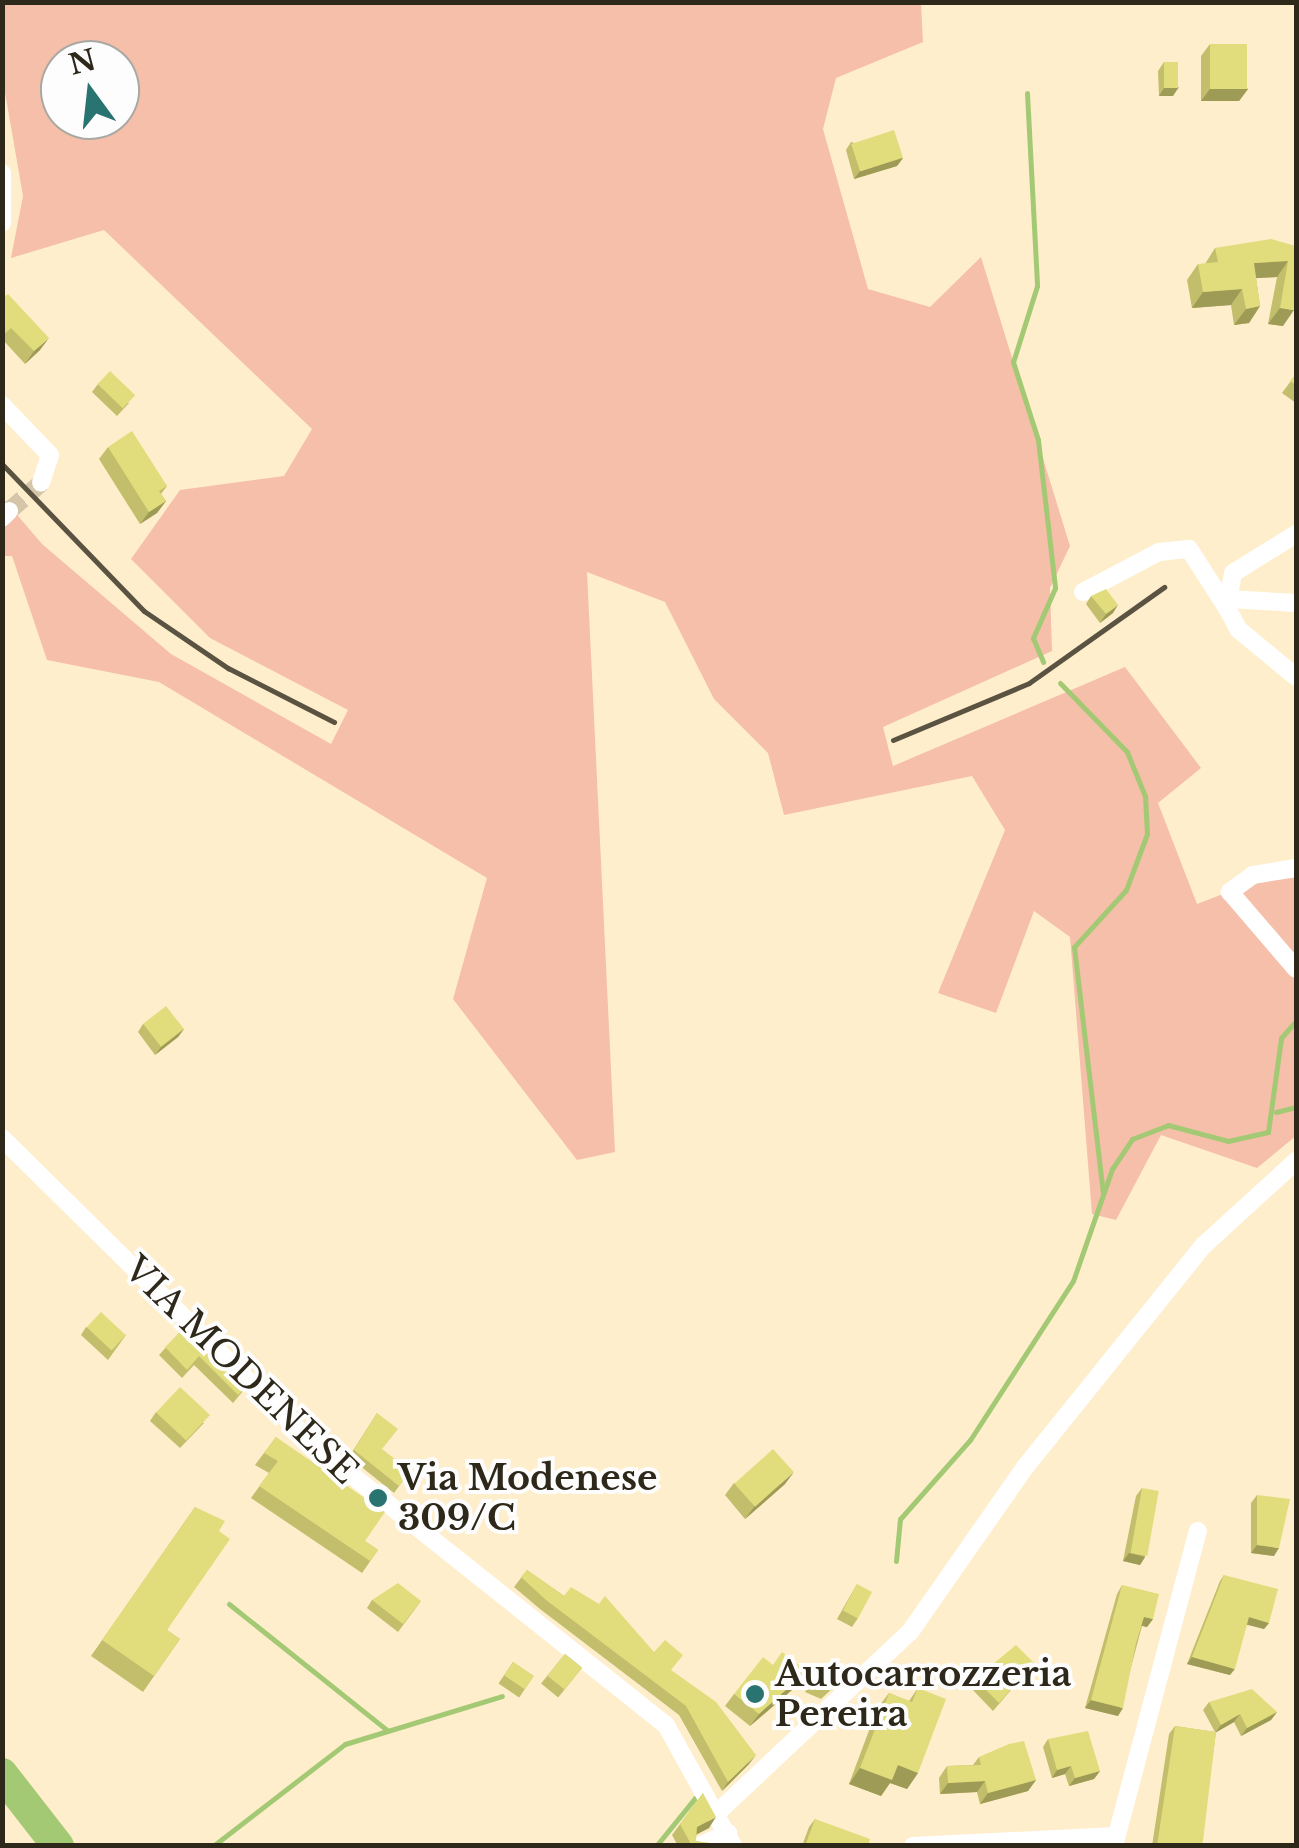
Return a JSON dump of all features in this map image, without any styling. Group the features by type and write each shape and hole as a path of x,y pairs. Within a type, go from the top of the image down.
{"street":[{"path":"2,173 2,222"},
{"path":"2,405 50,455 41,482"},
{"path":"1228,603 1233,572 1296,534"},
{"path":"1083,592 1180,548 1196,552 1228,603 1238,629 1296,677"},
{"path":"1228,603 1296,603"},
{"path":"1296,868 1253,876 1230,892 1296,969"},
{"name":"VIA MODENESE","path":"2,1138 310,1442 666,1725 730,1839"},
{"path":"718,1812 910,1632 1026,1466 1204,1245 1296,1162"},
{"path":"913,1846 1115,1841 1198,1531"},
{"path":"699,1846 730,1839"}],"shaded area":[{"path":"3,3 921,3 923,42 836,78 823,129 868,289 930,307 981,257 1070,546 1050,588 1052,651 883,727 893,766 1125,667 1201,768 1158,803 1197,904 1296,866 1296,1136 1257,1168 1161,1135 1116,1220 1092,1214 1070,937 1034,911 996,1013 938,993 1005,830 972,776 784,815 768,753 714,699 665,602 587,572 615,1152 577,1160 453,999 487,878 159,682 47,660 12,556 3,556 2,497 42,544 171,654 331,744 348,710 210,638 131,559 180,490 284,476 312,429 104,230 11,258 23,196 3,81"}],"building":[{"path":"1210,44 1247,44 1247,89 1210,89"},
{"path":"1164,62 1178,62 1178,88 1164,88"},
{"path":"894,130 903,158 860,171 851,144"},
{"path":"1271,239 1296,246 1294,310 1280,308 1288,261 1254,263 1260,306 1246,309 1242,289 1203,292 1198,264 1218,262 1215,248"},
{"path":"8,294 49,338 34,351 11,328 2,336 2,298"},
{"path":"110,371 135,395 123,408 97,384"},
{"path":"132,431 167,486 159,491 166,501 149,512 108,447"},
{"path":"1106,589 1118,605 1106,614 1091,596"},
{"path":"166,1006 184,1029 161,1047 143,1024"},
{"path":"101,1312 126,1335 112,1351 87,1327"},
{"path":"180,1332 248,1385 238,1395 199,1356 187,1370 165,1347"},
{"path":"180,1387 210,1415 186,1441 156,1413"},
{"path":"377,1413 398,1429 382,1449 410,1471 399,1486 354,1450"},
{"path":"276,1437 385,1512 365,1541 378,1550 370,1561 259,1486 278,1461 264,1453"},
{"path":"773,1449 794,1472 755,1507 734,1484"},
{"path":"1142,1488 1159,1491 1147,1556 1131,1553"},
{"path":"1257,1495 1290,1499 1279,1548 1257,1545"},
{"path":"195,1507 225,1521 219,1531 230,1539 167,1630 180,1639 154,1676 102,1640"},
{"path":"527,1570 564,1596 571,1587 599,1604 605,1596 654,1652 665,1640 683,1655 671,1670 716,1702 756,1755 728,1782 686,1706 546,1600 521,1577"},
{"path":"1224,1575 1278,1589 1269,1623 1249,1617 1235,1669 1192,1657"},
{"path":"398,1583 421,1601 403,1624 372,1600"},
{"path":"857,1584 872,1592 858,1618 843,1610"},
{"path":"1122,1585 1159,1594 1153,1619 1144,1617 1123,1708 1091,1700"},
{"path":"1016,1645 1034,1663 999,1703 975,1679"},
{"path":"782,1652 807,1671 759,1714 734,1694 763,1657 773,1665"},
{"path":"565,1654 582,1668 564,1690 547,1676"},
{"path":"513,1662 534,1676 525,1689 504,1675"},
{"path":"833,1665 842,1676 826,1690 811,1683"},
{"path":"918,1688 946,1699 918,1773 898,1765 892,1780 860,1768 889,1693 912,1702"},
{"path":"1252,1689 1277,1712 1247,1728 1240,1714 1221,1725 1209,1702"},
{"path":"1175,1726 1216,1732 1201,1846 1157,1846"},
{"path":"1088,1731 1100,1771 1075,1778 1071,1766 1057,1770 1048,1739"},
{"path":"1024,1741 1036,1780 988,1793 985,1781 948,1783 947,1766 981,1765 979,1757"},
{"path":"703,1793 716,1817 697,1827 696,1841 718,1846 692,1846 680,1824"},
{"path":"815,1819 870,1839 868,1846 805,1846"}],"waterway":[{"path":"1027,93 1037,286 1013,362 1038,440 1055,588 1033,638 1043,662"},
{"path":"1060,683 1127,752 1145,796 1147,834 1126,890 1074,947 1103,1193"},
{"path":"896,1561 900,1519 970,1440 1073,1281 1112,1169 1132,1139 1168,1125 1228,1141 1268,1132 1281,1038 1296,1021"},
{"path":"1276,1112 1296,1107"},
{"path":"229,1604 388,1731"},
{"path":"213,1846 345,1744 502,1696"},
{"path":"2,1774 58,1846"},
{"path":"656,1846 695,1798"}],"tunnel":[{"path":"9,511 41,483"}],"railway":[{"path":"2,464 144,611 228,668 334,722"},
{"path":"893,740 1029,683 1164,587"}],"place":[{"name":"Via Modenese 309/C","path":"378,1498"},
{"name":"Autocarrozzeria Pereira","path":"755,1694"}]}
